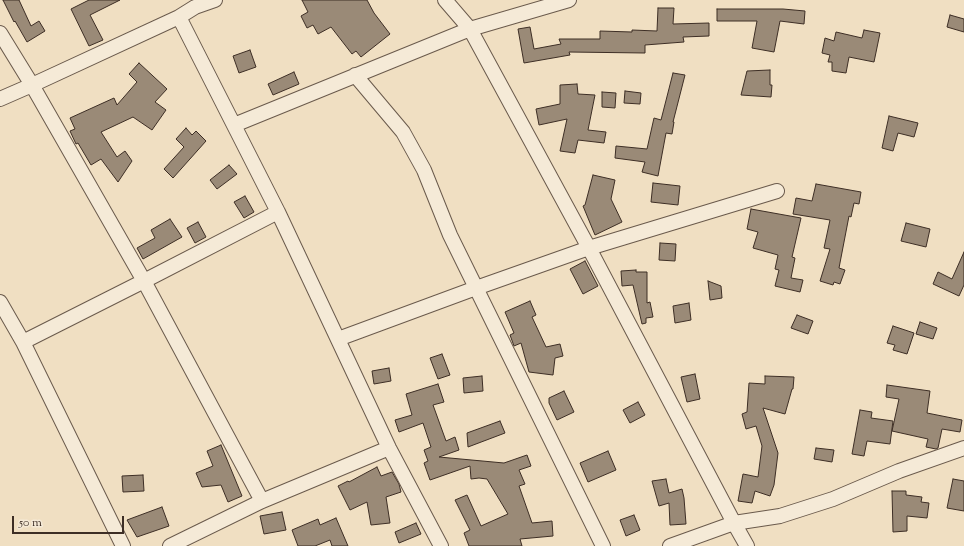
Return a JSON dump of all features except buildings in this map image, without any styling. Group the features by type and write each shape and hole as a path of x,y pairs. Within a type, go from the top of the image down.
{"street":[{"path":"0,99 215,0"},
{"path":"445,0 470,30 589,248 747,546"},
{"path":"234,125 470,30 568,0"},
{"path":"179,16 278,212 389,448 441,546"},
{"path":"0,33 32,85 144,281 262,501"},
{"path":"355,75 403,132 424,170 450,235 603,546"},
{"path":"338,339 589,248 777,191"},
{"path":"23,342 278,212"},
{"path":"0,302 23,342 124,546"},
{"path":"170,546 262,501 389,448"},
{"path":"670,546 734,523 780,516 833,499 899,471 964,448"}]}
